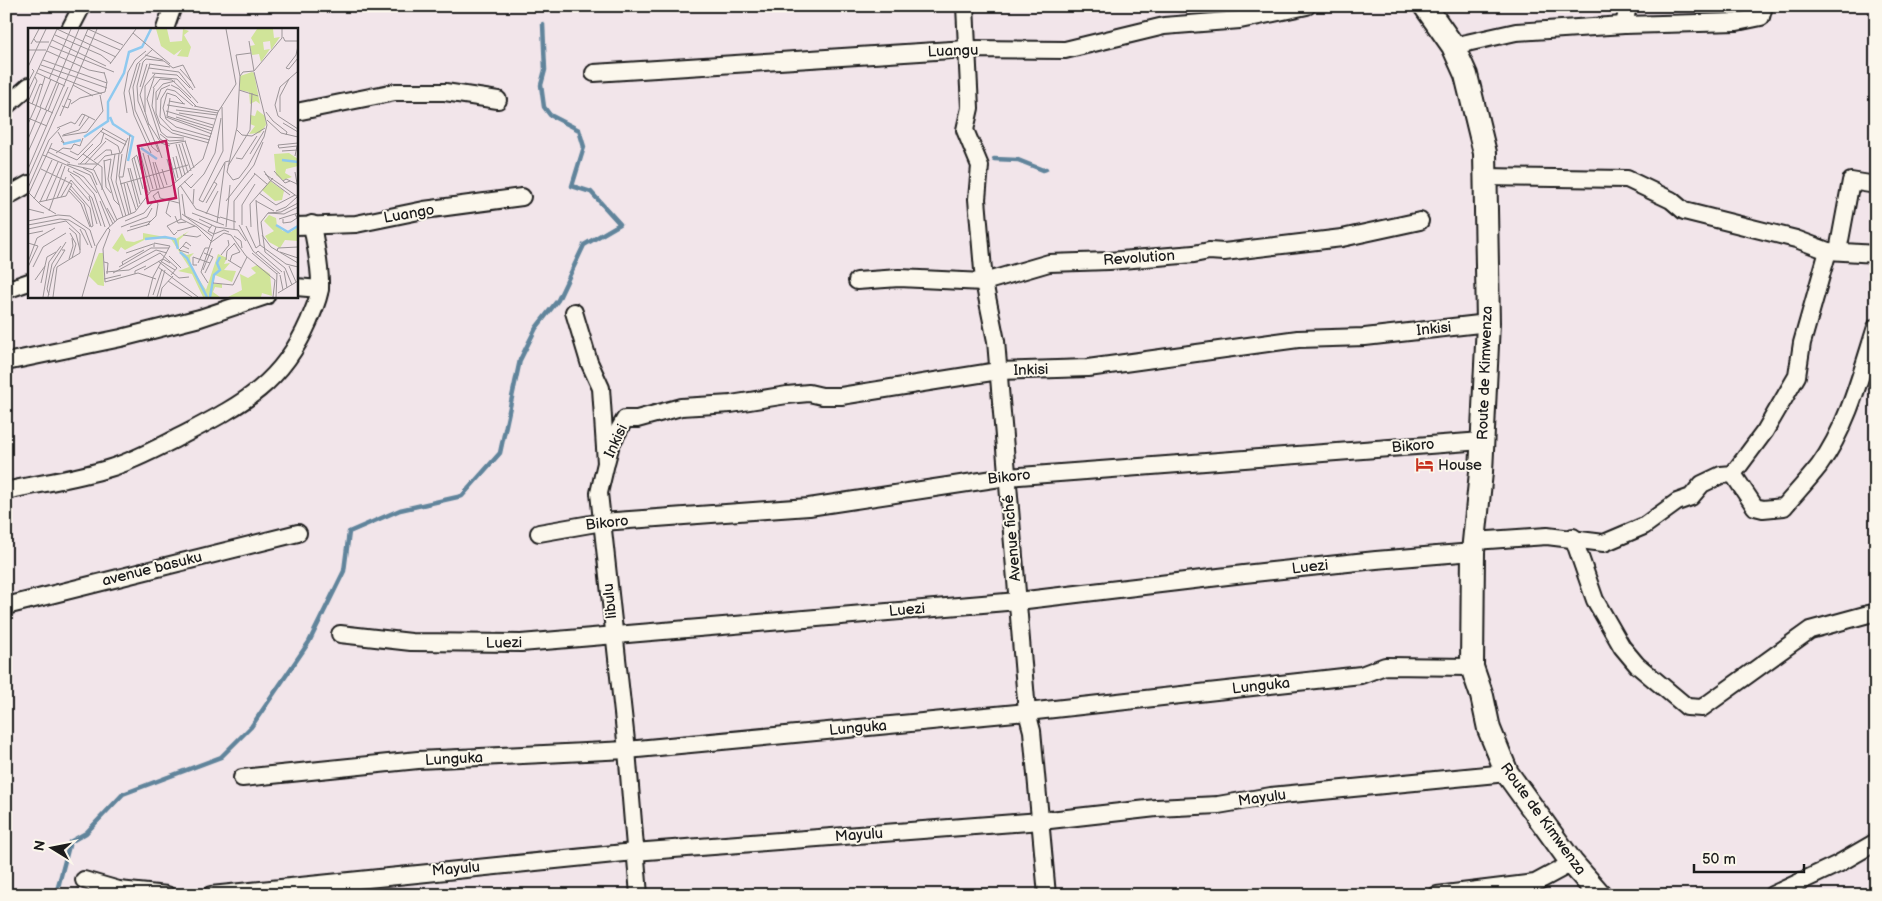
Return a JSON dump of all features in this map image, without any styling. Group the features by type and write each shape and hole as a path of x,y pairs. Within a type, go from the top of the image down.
{"street":[{"path":"71,28 82,6"},
{"path":"165,28 174,6"},
{"name":"Avenue fiché","path":"965,6 970,108 965,130 980,166 977,199 984,282 996,341 1027,712 1032,731 1047,895"},
{"name":"Luangu","path":"594,73 967,49 1065,50 1164,26 1240,20 1307,6"},
{"name":"Route de Kimwenza","path":"1425,6 1453,46 1466,75 1484,153 1486,177 1488,323 1480,490 1473,547 1472,667 1482,696 1489,730 1507,773 1572,864 1600,895"},
{"path":"1624,25 1628,6"},
{"path":"1453,46 1516,32 1624,25 1737,22 1761,17 1764,6"},
{"path":"6,106 28,87"},
{"path":"298,112 395,92 445,92 498,100"},
{"path":"1486,177 1627,179 1671,200 1684,211 1796,239 1833,251 1876,254"},
{"path":"1876,185 1851,181 1833,251 1802,343 1797,376 1765,431 1733,474 1755,507 1763,509 1784,507 1819,465 1838,431 1856,390 1876,327"},
{"path":"6,197 28,185"},
{"name":"Luango","path":"304,225 356,224 424,210 522,198"},
{"name":"Revolution","path":"857,281 899,278 984,282 1049,263 1109,261 1209,251 1233,251 1342,238 1420,220"},
{"path":"6,491 62,481 110,468 136,458 236,407 258,392 286,362 307,326 320,289 304,225"},
{"path":"6,290 28,282"},
{"path":"298,287 320,289"},
{"path":"6,362 121,338 200,318 260,298"},
{"name":"libulu","path":"574,312 589,362 601,388 606,463 599,486 639,895"},
{"name":"Inkisi","path":"606,463 611,444 625,419 637,419 681,407 732,404 808,393 822,396 841,396 998,371 1088,368 1298,339 1365,337 1488,323"},
{"name":"Bikoro","path":"538,533 602,522 809,507 1007,477 1482,441"},
{"name":"Luezi","path":"340,634 411,642 512,643 1018,601 1473,547 1547,536 1573,537 1604,543 1644,526 1677,502 1691,497 1702,484 1721,475 1733,474"},
{"name":"avenue basuku","path":"6,606 298,533"},
{"path":"1573,537 1595,600 1622,647 1637,665 1687,707 1702,708 1817,627 1876,612"},
{"name":"Lunguka","path":"242,778 418,760 626,750 1027,712 1361,675 1385,666 1472,667"},
{"name":"Mayulu","path":"211,895 634,852 1040,822 1156,808 1218,805 1271,796 1507,773"},
{"path":"1772,895 1838,864 1876,842"},
{"path":"1437,895 1535,883 1572,864"},
{"path":"84,880 119,890 167,895"}],"waterway":[{"path":"54,895 58,887 70,842 86,833 123,794 221,757 251,727 309,642 344,571 349,532 400,510 462,496 500,453 520,360 536,328 558,300 584,245 620,224 591,192 572,186 584,147 579,130 550,115 544,107 541,85 545,70 543,24"},
{"path":"994,159 1018,160 1043,170 1046,169"}],"place":[{"name":"House","path":"1424,465"}]}
